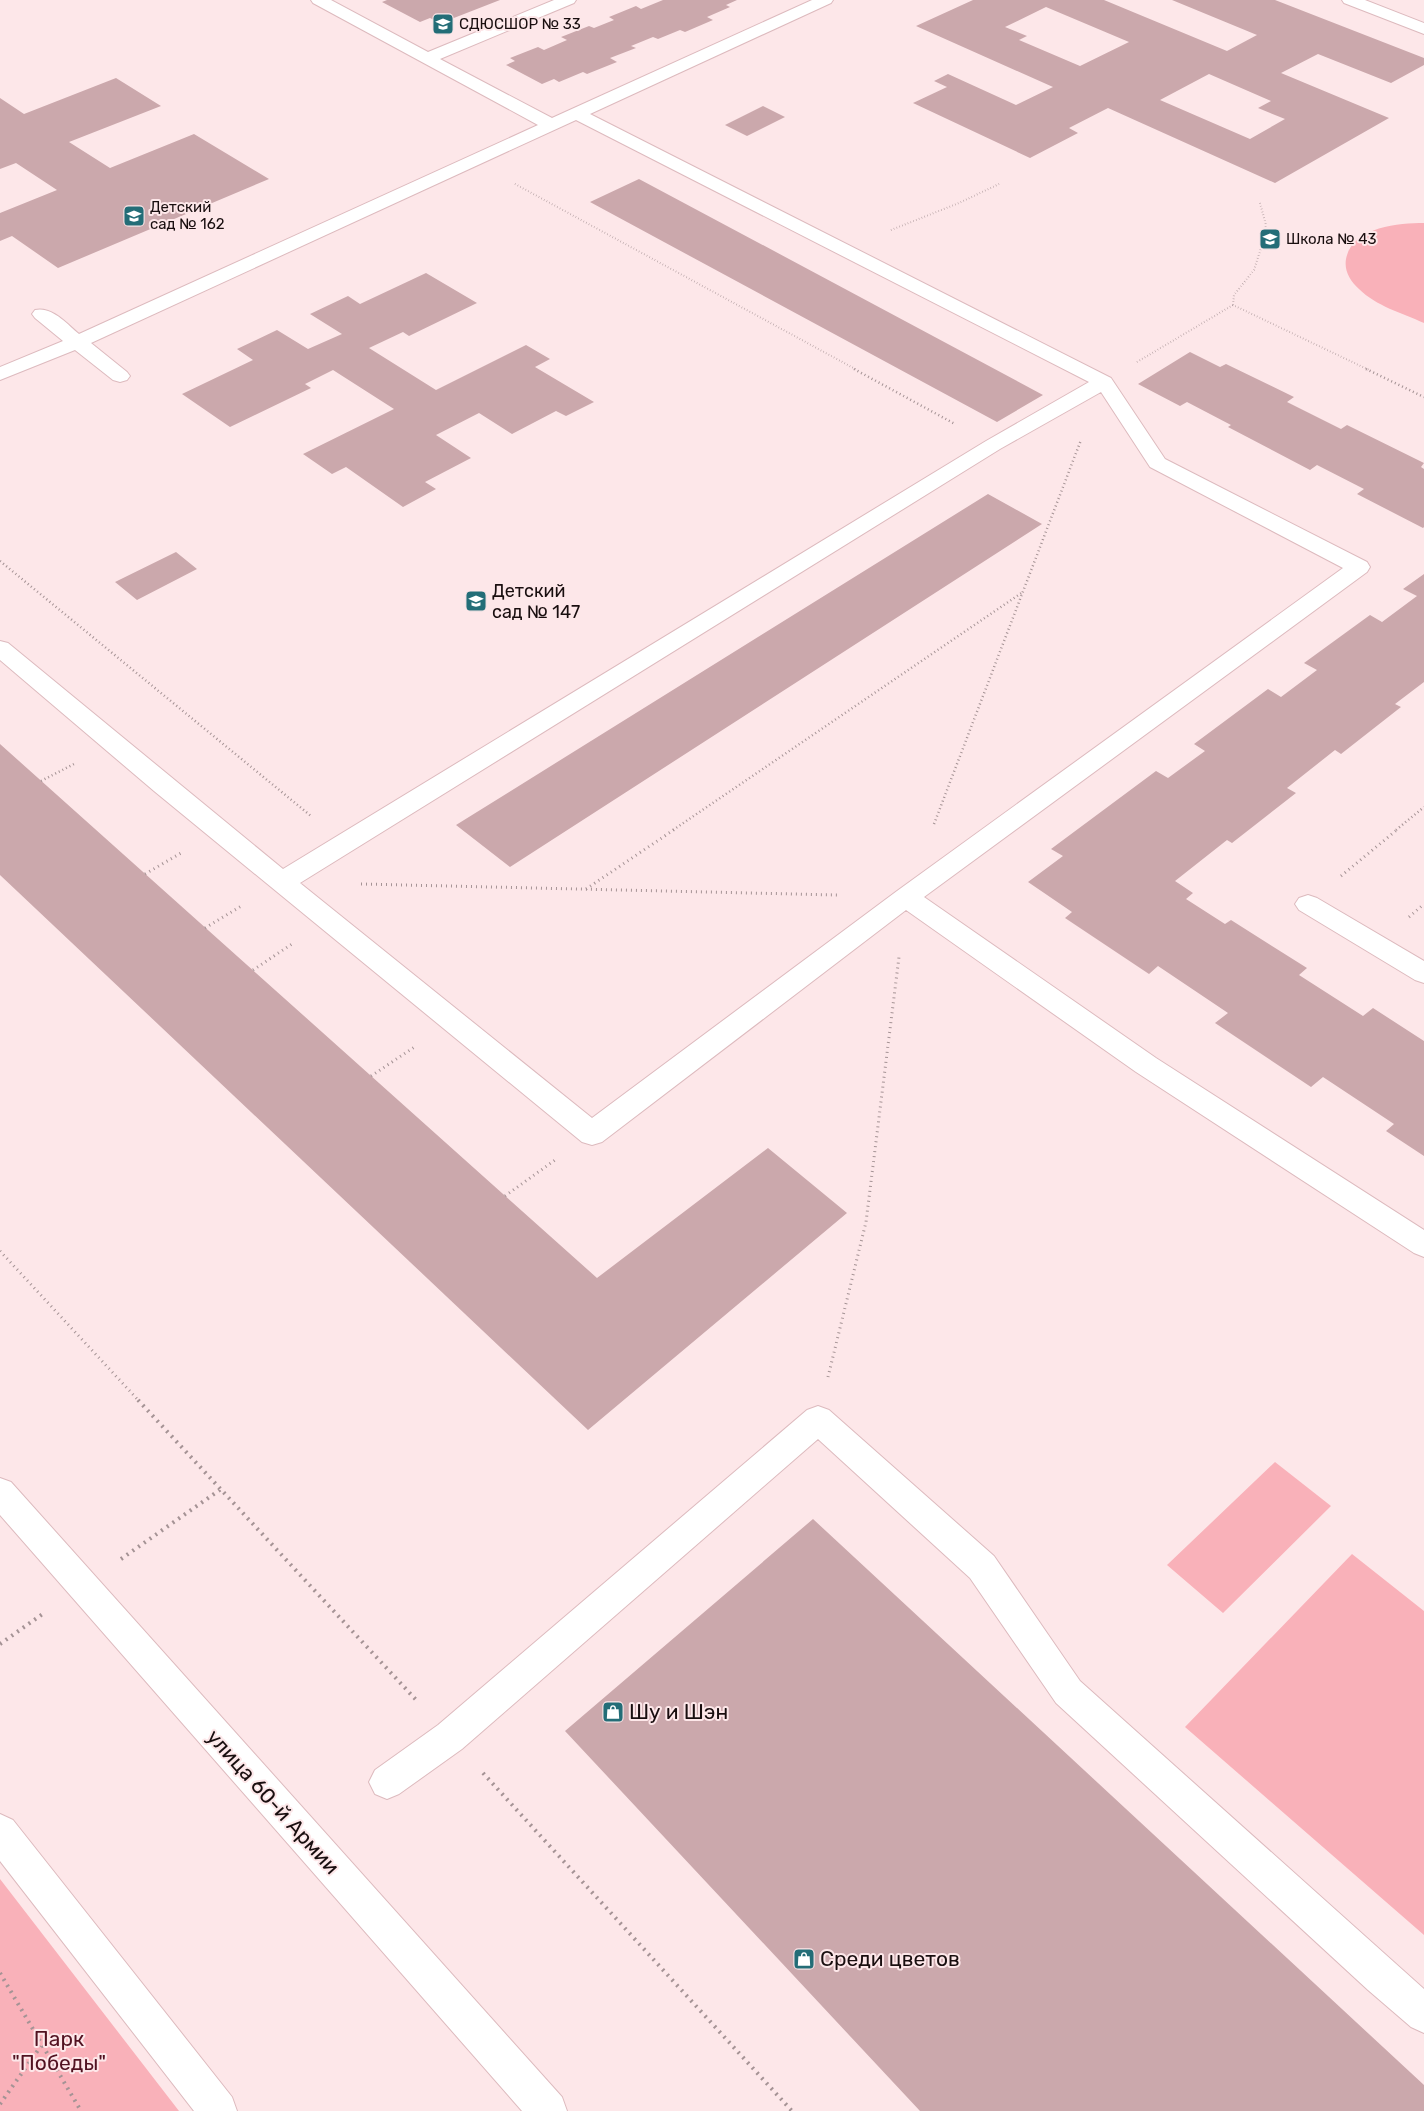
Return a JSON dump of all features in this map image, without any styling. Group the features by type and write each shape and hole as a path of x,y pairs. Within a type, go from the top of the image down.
{"main road":[{"path":"319,0 551,125"},
{"path":"427,58 568,0"},
{"path":"0,374 77,342 825,0"},
{"path":"1350,0 1422,26"},
{"path":"0,648 163,785 592,1134 906,897 1359,567 1157,463 1104,382 576,114"},
{"path":"42,314 120,376"},
{"path":"282,882 993,444 1104,382"},
{"path":"906,897 1146,1065 1424,1244"},
{"path":"1308,904 1424,974"},
{"path":"387,1782 450,1737 818,1420 982,1567 1068,1692 1374,1971 1424,2014"},
{"name":"улица 60-й Армии","path":"0,1492 548,2111"},
{"path":"0,1832 218,2111"}],"path":[{"path":"472,161 993,444"},
{"path":"842,249 959,203 999,184"},
{"path":"1233,304 1234,295 1254,270 1261,248 1266,225 1260,203"},
{"path":"818,1420 866,1222 906,897 1104,382 1233,304"},
{"path":"1233,304 1424,397"},
{"path":"0,562 345,844"},
{"path":"586,890 1023,592"},
{"path":"1308,904 1424,807"},
{"path":"360,884 906,897"},
{"path":"371,1076 453,1021"},
{"path":"505,1196 592,1134"},
{"path":"0,1251 450,1737 792,2111"},
{"path":"0,1973 81,2111"},
{"path":"0,2104 42,2045"}],"green space":[{"path":"1424,223 1424,323 1381,305 1366,295 1350,279 1347,272 1346,259 1350,248 1366,234 1389,226"},
{"path":"1275,1462 1331,1506 1223,1613 1167,1565"},
{"path":"1352,1554 1424,1611 1424,1935 1185,1727"},
{"name":"Парк \"Победы\"","path":"0,1879 179,2111 0,2111"}],"building":[{"path":"387,0 500,0 441,23 430,18 420,22 382,2"},
{"path":"663,0 737,0 726,5 730,7 707,17 713,20 685,32 680,30 658,39 653,37 631,46 636,48 610,58 617,62 587,74 583,72 559,82 554,79 542,84 506,65 515,61 510,58 538,47 544,50 567,40 561,37 589,26 594,28 614,20 609,17 636,6 641,9"},
{"path":"973,0 1104,0 1227,51 1257,35 1172,0 1275,0 1424,58 1424,65 1391,83 1318,54 1281,73 1389,118 1275,183 1108,108 1069,128 1078,133 1030,158 913,103 947,87 934,81 948,74 1016,105 1053,87 916,26","holes":["1046,7 1129,42 1080,66 1019,40 1027,36 1005,27","1209,74 1271,101 1258,108 1285,119 1250,139 1160,100"]},
{"path":"116,78 161,106 69,142 110,168 194,134 269,179 58,268 12,236 0,241 0,213 57,190 16,163 0,169 0,98 24,114"},
{"path":"763,106 785,117 747,136 725,125"},
{"path":"639,179 1043,395 997,422 590,202"},
{"path":"426,273 477,303 409,336 403,332 369,348 436,390 526,345 550,359 535,367 594,402 566,416 556,411 512,434 479,413 436,435 471,458 425,482 436,489 403,507 346,467 332,474 303,454 394,409 333,370 305,384 311,388 230,427 182,394 253,360 237,349 277,330 308,349 342,334 310,314 348,296 360,304"},
{"path":"1190,352 1220,367 1226,364 1294,397 1287,402 1341,429 1347,425 1424,463 1421,467 1424,469 1424,527 1357,494 1364,489 1317,465 1310,470 1228,427 1231,425 1187,402 1180,406 1138,384"},
{"path":"988,494 1042,524 510,867 456,825"},
{"path":"176,552 197,569 137,600 115,582"},
{"path":"1424,574 1424,682 1395,704 1401,707 1341,754 1335,750 1287,788 1296,793 1232,843 1227,840 1175,881 1193,893 1186,899 1225,924 1231,920 1307,968 1299,975 1363,1016 1373,1008 1424,1041 1424,1156 1386,1131 1394,1124 1323,1077 1311,1087 1215,1023 1228,1013 1158,966 1149,974 1065,918 1072,912 1028,882 1063,856 1051,849 1156,771 1168,778 1205,751 1194,744 1268,689 1281,697 1317,670 1304,663 1370,615 1382,622 1417,596 1403,589"},
{"path":"0,744 597,1278 768,1148 847,1213 588,1430 0,875"},
{"path":"813,1519 1424,2085 1424,2111 920,2111 565,1731"}],"place":[{"name":"СДЮСШОР № 33","path":"443,24"},
{"name":"Детский сад № 162","path":"134,216"},
{"name":"Школа № 43","path":"1270,239"},
{"name":"Детский сад № 147","path":"476,601"},
{"name":"Шу и Шэн","path":"613,1712"},
{"name":"Среди цветов","path":"804,1959"}]}
